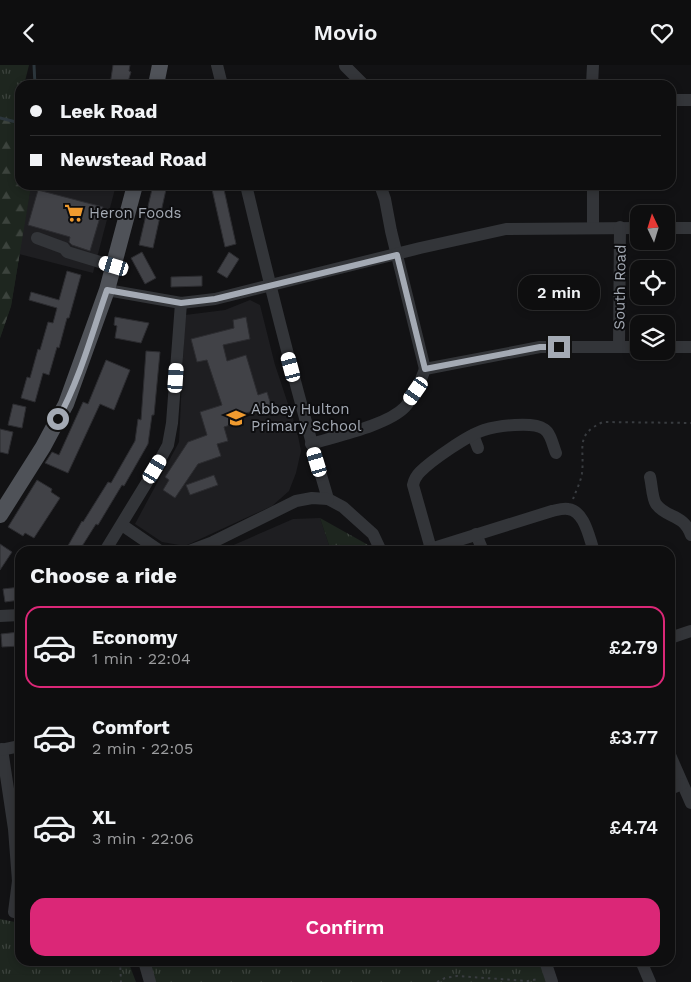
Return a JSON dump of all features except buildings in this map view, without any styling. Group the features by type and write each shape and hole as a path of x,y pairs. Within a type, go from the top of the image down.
{"main road":[{"path":"157,80 160,65"},
{"path":"0,515 38,455 66,404 107,290 134,190"}],"street":[{"path":"218,65 221,80"},
{"path":"592,80 593,65"},
{"path":"345,66 359,80"},
{"path":"676,100 691,101"},
{"path":"247,190 270,285 328,499"},
{"path":"312,444 389,419 405,407 416,391 425,369 382,190"},
{"path":"593,190 593,227"},
{"name":"South Road","path":"619,347 620,227"},
{"path":"107,290 181,303 215,299 420,248 506,229 630,228"},
{"path":"675,228 691,228"},
{"path":"37,238 67,252 114,266"},
{"path":"108,546 164,455 168,445 172,423 181,303"},
{"path":"425,369 540,347 630,347"},
{"path":"675,347 691,347"},
{"path":"427,546 414,491 414,480 421,471 473,435 482,430 499,426 538,426 548,433 556,453"},
{"path":"473,435 478,448"},
{"path":"650,477 655,503 684,522 688,526 690,533"},
{"path":"202,546 296,501 312,498 328,499 343,507 373,534 379,546"},
{"path":"440,546 552,511 570,509 577,513 583,521 592,546"},
{"path":"122,525 153,546"},
{"path":"476,534 481,546"},
{"path":"0,616 15,615"},
{"path":"675,636 691,631"},
{"path":"15,747 1,750 15,837"},
{"path":"676,787 691,803"},
{"path":"145,966 150,982"},
{"path":"547,966 551,979"},
{"path":"643,966 650,982"}],"path":[{"path":"570,509 582,473 584,435 593,427 603,423 691,423"},
{"path":"120,966 121,982"},
{"path":"437,982 456,976 528,981 551,979"}],"shaded area":[{"path":"30,190 115,190 93,273 19,254"},
{"name":"Abbey Hulton Primary School","path":"250,300 260,305 275,365 297,431 301,451 296,473 289,491 272,506 185,546 162,542 135,524 179,442 185,315 225,310"},
{"path":"320,518 329,546 231,546 293,519"}],"green space":[{"path":"0,65 29,65 25,80 15,80 15,190 30,190 11,306 0,338"},
{"path":"15,107 15,190 30,190 11,306 0,338 0,108"},
{"path":"320,518 370,546 329,546"},
{"path":"0,919 15,922 15,966 130,966 136,982 0,982"},
{"path":"151,966 543,966 549,982 154,982"},
{"path":"109,974 109,982 0,982 0,975"}],"waterway":[{"path":"34,65 35,80"},
{"path":"0,118 15,122"}],"place":[{"name":"Heron Foods","path":"74,213"},
{"name":"Abbey Hulton Primary School","path":"236,418"}],"route":[{"path":"58,419 84,358 107,290 181,303 215,299 397,255 425,369 540,347 559,347"}]}
